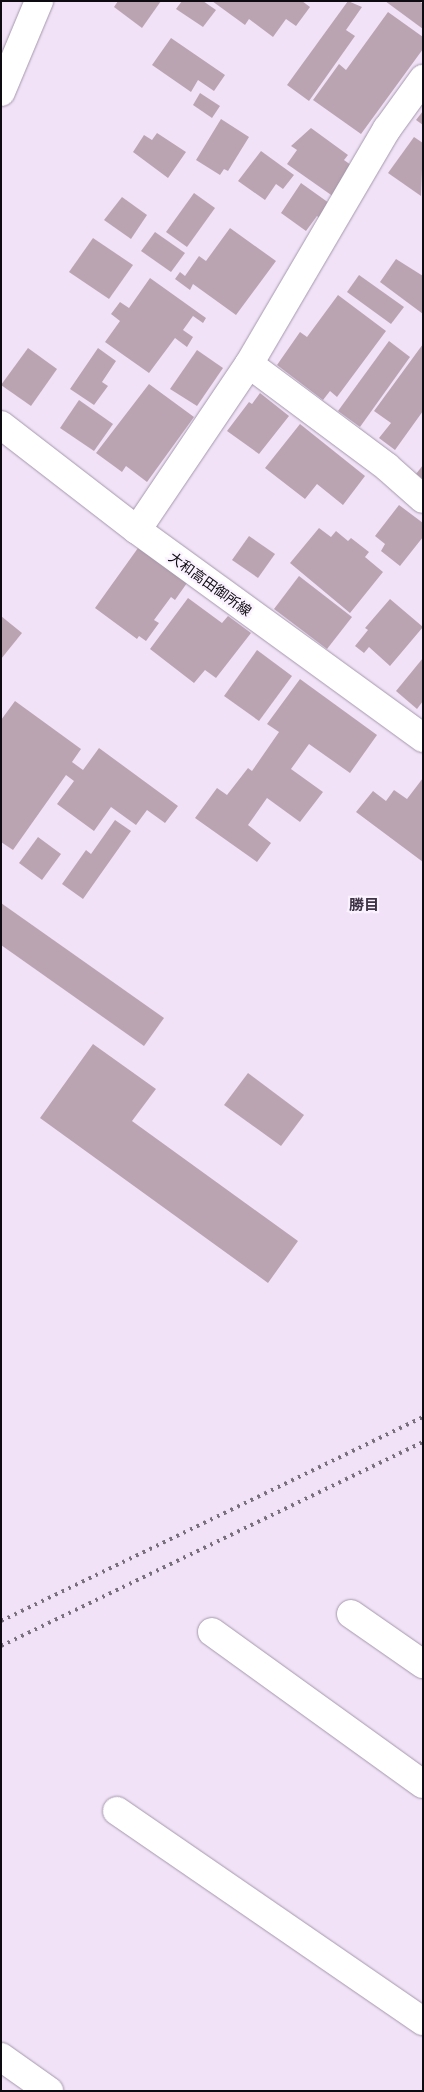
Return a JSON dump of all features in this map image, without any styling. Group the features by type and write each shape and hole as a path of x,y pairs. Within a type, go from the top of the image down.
{"street":[{"path":"1,92 39,1"},
{"path":"136,530 250,364 387,129 423,79"},
{"path":"250,364 387,466 423,499"},
{"name":"大和高田御所線","path":"1,425 136,530 423,738"},
{"path":"351,1614 423,1664"},
{"path":"212,1632 423,1784"},
{"path":"116,1812 423,2020"},
{"path":"1,2057 50,2091"}],"building":[{"path":"118,1 161,1 142,28 114,7"},
{"path":"182,1 203,1 216,10 203,27 176,9"},
{"path":"212,1 302,1 310,7 296,26 286,19 273,37 249,19 245,25"},
{"path":"348,1 362,7 346,30 355,36 309,101 287,85"},
{"path":"385,1 419,1 423,4 423,29"},
{"path":"388,12 423,37 423,49 361,134 313,100 339,64 346,70"},
{"path":"171,38 225,75 214,91 198,80 191,92 152,65"},
{"path":"200,93 220,106 212,118 193,105"},
{"path":"423,111 423,125 416,120"},
{"path":"221,119 249,137 228,171 224,169 220,175 196,160"},
{"path":"311,128 348,155 344,160 355,168 334,197 287,164 297,150 291,146"},
{"path":"157,133 186,152 168,178 133,152 144,135 152,140"},
{"path":"414,137 423,143 421,196 388,173"},
{"path":"261,151 294,175 283,189 276,184 265,200 238,181"},
{"path":"301,183 336,208 326,223 317,216 306,231 281,213"},
{"path":"194,193 215,208 187,247 166,232"},
{"path":"122,197 147,215 131,239 104,220"},
{"path":"230,228 276,261 236,315 193,284 190,290 175,279 180,272 185,276 199,256 206,261"},
{"path":"155,232 185,253 171,272 141,251"},
{"path":"93,238 133,265 109,299 69,272"},
{"path":"396,259 423,276 423,314 380,282"},
{"path":"359,275 404,307 391,324 347,292"},
{"path":"150,278 206,318 203,323 193,316 183,330 193,337 187,347 175,338 149,373 105,342 120,321 111,314 120,302 129,308"},
{"path":"338,295 386,331 337,397 330,391 323,400 277,365 300,332 307,337"},
{"path":"389,341 410,357 360,427 338,411"},
{"path":"423,344 423,411 395,450 379,438 391,423 374,411"},
{"path":"28,348 57,369 31,406 1,385"},
{"path":"98,348 116,361 102,382 108,386 94,405 70,389"},
{"path":"197,350 223,368 197,406 170,389"},
{"path":"149,384 194,417 147,482 126,466 122,472 96,453"},
{"path":"260,393 289,416 259,454 227,431 249,402 252,404"},
{"path":"79,400 113,424 94,451 60,428"},
{"path":"300,424 365,476 343,505 317,484 305,499 265,468"},
{"path":"423,465 423,479 416,474"},
{"path":"399,505 423,523 423,537 400,566 381,551 385,544 375,536"},
{"path":"319,528 331,537 336,531 348,541 351,538 369,552 365,557 383,572 350,613 290,563"},
{"path":"249,536 275,554 258,578 232,560"},
{"path":"138,548 187,583 175,600 171,597 154,620 159,623 146,641 139,636 137,639 95,608"},
{"path":"299,576 352,617 327,649 274,609"},
{"path":"188,598 222,623 228,616 251,633 216,678 205,670 194,683 150,649"},
{"path":"390,599 423,627 390,666 369,647 364,653 355,646 368,630 365,628"},
{"path":"1,616 22,633 1,659"},
{"path":"257,650 292,676 259,721 224,696"},
{"path":"423,658 423,701 417,709 396,691"},
{"path":"300,679 377,735 350,773 309,744 291,769 323,792 300,822 267,798 248,825 271,843 257,862 195,818 217,788 227,795 248,768 252,771 279,732 267,724"},
{"path":"15,701 81,749 72,762 83,770 99,748 178,806 165,823 147,810 136,825 111,807 94,831 57,804 74,781 66,775 13,850 1,842 1,720"},
{"path":"423,778 423,862 356,812 373,791 386,801 394,790 407,799"},
{"path":"115,820 131,831 83,899 62,884 86,850 91,854"},
{"path":"38,837 61,854 42,880 19,863"},
{"path":"1,903 164,1018 144,1046 1,945"},
{"path":"93,1044 156,1089 132,1121 298,1241 268,1283 40,1118"},
{"path":"248,1073 304,1115 281,1146 224,1105"}],"railway":[{"path":"1,1621 423,1417"},
{"path":"1,1646 423,1442"}],"district":[{"name":"勝目","path":"364,906"}]}
